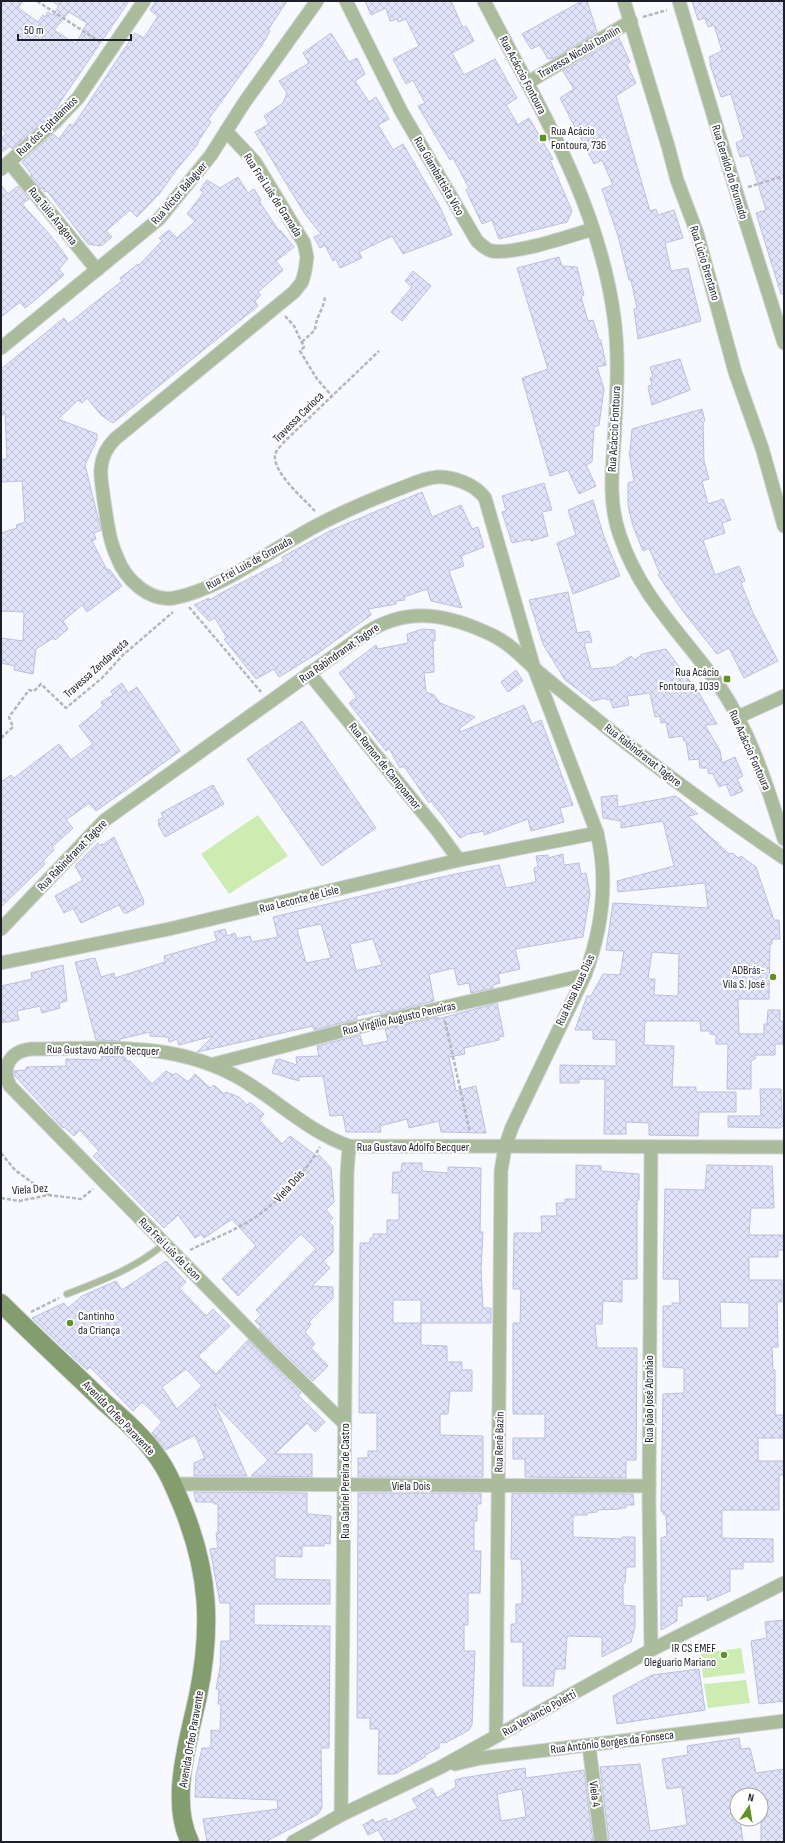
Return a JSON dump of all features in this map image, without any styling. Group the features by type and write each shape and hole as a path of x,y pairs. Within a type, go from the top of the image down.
{"main road":[{"name":"Avenida Orfeo Paravente","path":"1,1303 16,1319 131,1427 156,1455 173,1484 195,1538 205,1585 208,1628 204,1665 181,1783 182,1815 190,1842"}],"street":[{"name":"Rua dos Epitalamios","path":"5,165 74,103 112,50 144,1"},
{"name":"Rua Victor Balaguer","path":"1,348 159,219 202,168 244,103 317,1"},
{"name":"Rua Giambattista Vico","path":"346,1 401,111 477,241 484,248 492,251 508,251 554,241 593,229"},
{"name":"Rua Acáccio Fontoura","path":"484,1 566,158 593,229 605,269 614,317 617,367 611,479 615,520 634,568 650,596 666,620 715,681 738,717 758,763 784,839"},
{"name":"Rua Lúcio Brentano","path":"624,1 677,180 697,233 735,372 762,448 784,526"},
{"name":"Rua Geraldo do Brumado","path":"680,4 736,191 784,343"},
{"name":"Travessa Nicolai Danilin","path":"527,83 631,21"},
{"name":"Rua Frei Luis de Granada","path":"226,131 255,162 299,234 306,250 305,271 302,282 294,292 115,439 105,452 100,468 102,489 110,535 121,567 142,590 160,598 176,598 223,579 324,521 378,497 426,479 438,477 451,478 478,490 485,498 534,668"},
{"name":"Rua Túlia Aragona","path":"5,165 97,270"},
{"name":"Rua Rabindranat Tagore","path":"1,929 105,820 269,701 379,624 399,617 426,615 452,620 494,636 505,642 592,716 684,786 784,858"},
{"name":"Rua Rosa Ruas Dias","path":"505,1147 528,1091 584,975 596,940 604,877 602,854 597,833 534,668"},
{"name":"Rua Ramon de Campoamor","path":"310,673 437,830 459,860"},
{"path":"738,717 784,696"},
{"name":"Rua Leconte de Lisle","path":"3,961 169,930 459,860 597,833"},
{"name":"Rua Virgílio Augusto Peneiras","path":"214,1064 350,1029 584,975"},
{"name":"Rua Gustavo Adolfo Becquer","path":"6,1068 8,1062 17,1053 31,1048 133,1048 164,1051 214,1064 258,1090 326,1138 349,1146 784,1147"},
{"name":"Rua Frei Luis de Leon","path":"6,1068 4,1074 10,1086 270,1351 346,1424"},
{"name":"Rua Gabriel Pereira de Castro","path":"341,1815 346,1424 347,1174 349,1146"},
{"name":"Rua Renê Bazin","path":"496,1736 500,1202 501,1171 505,1147"},
{"name":"Rua João José Abrahão","path":"651,1147 649,1486 651,1650"},
{"name":"Viela Dois","path":"173,1484 649,1486"},
{"name":"Rua Venâncio Poletti","path":"293,1842 341,1815 441,1766 651,1650 784,1583"},
{"name":"Rua Antônio Borges da Fonseca","path":"441,1766 481,1758 784,1721"},
{"name":"Viela 4","path":"589,1746 602,1842"}],"lane":[{"path":"67,1294 107,1279 142,1260 164,1244"}],"path":[{"path":"37,1 112,50"},
{"path":"631,21 680,4"},
{"path":"736,191 784,176"},
{"path":"302,343 315,330 315,325 320,316 325,296"},
{"path":"276,306 294,326 304,347 300,352 317,379 332,396"},
{"name":"Travessa Carioca","path":"324,521 282,475 276,464 276,453 284,442 379,351"},
{"path":"176,598 186,604 269,701"},
{"name":"Travessa Zendavesta","path":"1,738 13,727 9,717 29,690 34,691 41,684 66,708 102,678 123,655 171,614 177,606 176,598"},
{"path":"442,1008 473,1147"},
{"name":"Viela Dois","path":"177,1257 249,1221 269,1207 315,1156 326,1138"},
{"path":"1,1152 15,1170 49,1196"},
{"name":"Viela Dez","path":"1,1198 18,1200 49,1196 80,1199 103,1181"},
{"path":"16,1319 67,1294"}],"green space":[{"path":"258,815 288,856 229,894 201,854"},
{"path":"741,1648 745,1673 703,1678 701,1653"},
{"path":"746,1680 750,1703 708,1708 704,1684"}],"building":[{"path":"1,1 23,1 18,8 38,22 43,15 45,17 48,12 53,15 59,6 52,1 129,1 52,114 12,149 10,146 1,153 1,138 6,134 1,127","holes":["69,12 87,23 76,44 54,30"]},
{"path":"156,1 287,1 268,30 270,31 262,45 208,120 211,122 197,143 198,144 176,170 160,193 137,217 130,210 106,231 112,237 101,246 88,244 47,191 45,192 42,188 41,189 30,176 32,175 22,162 53,134 59,139 70,124 73,126 135,33 144,38 158,16 150,10"},
{"path":"365,1 451,1 463,28 466,26 474,41 452,53 464,75 495,59 517,98 506,105 518,125 529,118 553,159 550,160 572,211 567,222 499,239 492,220 482,224 466,190 469,188 453,158 450,160 418,106 425,103 413,80 406,84 393,59 419,46 406,19 398,22 397,19 390,21 386,8 371,15"},
{"path":"582,1 587,1 597,32 554,58 548,59 540,45 531,49 522,34"},
{"path":"692,1 784,1 784,294 781,294 756,213 766,210 749,155 740,157 736,143 744,139 731,94 721,97 710,64 709,57 722,51 714,25 708,27 705,18 698,20"},
{"path":"331,33 349,62 357,58 365,74 355,81 369,102 376,97 389,119 378,125 393,150 403,144 441,209 452,235 403,254 392,236 359,252 362,258 340,268 336,259 333,261 325,245 320,248 314,237 321,234 305,214 255,132 269,124 264,116 283,103 287,93 279,81 309,63 303,53"},
{"path":"619,38 630,62 627,65 636,83 616,96 650,211 656,209 658,215 674,210 683,238 665,243 671,271 688,268 701,321 638,339 634,309 637,308 631,280 629,280 618,236 602,189 613,185 602,160 594,164 560,98 574,89 563,71"},
{"path":"238,177 248,193 254,189 261,200 259,201 279,231 280,230 294,247 276,261 283,270 258,292 261,295 255,301 258,306 113,423 101,415 87,398 82,403 78,400 58,419 97,434 97,439 85,465 101,530 94,533 96,539 92,541 107,570 109,569 122,586 87,612 82,605 63,621 68,629 55,640 53,638 36,649 33,674 14,670 15,666 1,663 1,638 23,641 24,612 1,611 1,533 17,528 16,525 25,522 22,481 1,482 1,459 7,459 5,413 1,416 1,369 64,318 68,324 122,281 120,278 138,264 139,265 162,241 159,238 169,230 177,238 195,221 187,214 204,192 200,190 207,180 220,188"},
{"path":"1,185 8,194 18,186 29,199 22,204 51,236 68,259 59,269 64,275 25,308 20,302 1,317"},
{"path":"559,257 562,266 577,267 584,295 581,297 588,321 593,320 599,340 601,340 606,365 597,367 604,389 599,425 594,427 592,462 586,465 596,486 579,494 568,470 550,476 522,378 548,369 517,268"},
{"path":"413,271 431,286 402,321 391,312 412,287 405,281"},
{"path":"680,359 690,390 652,405 648,386 652,385 650,378 653,377 650,367"},
{"path":"702,409 705,421 703,422 704,461 709,479 702,481 708,504 723,499 731,520 722,523 725,533 703,540 715,575 739,566 745,581 741,583 753,613 778,661 744,678 729,648 717,654 682,610 658,575 660,574 649,548 643,551 633,526 628,505 628,483 634,481 629,452 632,429"},
{"path":"544,483 552,510 542,512 548,536 531,541 530,539 512,543 502,512 506,511 502,496"},
{"path":"422,492 432,517 461,505 472,529 478,527 484,547 461,556 464,566 449,571 462,608 431,601 427,589 404,597 405,600 396,601 396,604 368,609 371,615 318,653 279,677 274,669 256,679 224,639 227,638 215,618 209,621 194,605 209,598 210,600 284,561 282,557 332,530"},
{"path":"593,500 604,537 620,576 573,594 557,543 576,535 568,510"},
{"path":"568,592 577,633 589,631 592,642 584,643 591,669 614,667 631,656 635,660 642,654 666,649 699,693 717,724 705,725 720,751 722,763 735,757 743,776 737,779 743,791 731,796 726,784 719,787 713,774 708,773 708,768 700,768 699,759 689,760 686,741 684,741 683,736 669,738 666,722 661,723 660,716 655,717 650,693 627,696 629,705 613,708 610,699 606,700 605,698 593,701 565,680 543,644 529,600"},
{"path":"423,629 435,630 435,641 433,641 434,672 424,673 426,692 434,695 440,703 475,717 459,729 460,732 524,705 532,724 541,720 573,805 560,808 564,822 531,831 528,819 484,835 484,831 468,834 460,838 431,801 429,803 404,766 400,768 389,748 386,751 349,703 357,697 339,673 376,645 378,649 408,643 407,634"},
{"path":"516,670 523,681 508,692 501,682"},
{"path":"122,683 128,693 137,687 180,751 96,811 89,803 66,820 73,828 52,847 54,850 43,861 45,864 1,907 1,782 11,775 14,778 59,744 71,760 93,744 79,726 103,706 101,702 113,695 111,691"},
{"path":"302,721 376,828 322,866 247,759"},
{"path":"213,785 224,804 165,837 158,824 158,820 163,817 161,813"},
{"path":"617,795 618,807 676,796 698,814 688,816 729,854 732,853 739,858 741,856 756,867 774,920 779,920 780,939 772,939 772,944 770,944 769,999 738,999 739,1034 764,1034 764,1024 767,1024 768,1010 780,1010 780,1021 783,1021 783,1044 775,1044 775,1055 755,1055 755,1059 751,1061 751,1089 727,1089 728,1044 716,1044 716,1035 710,1034 710,1031 701,1031 700,1021 645,1021 644,1045 674,1046 672,1087 696,1087 696,1092 736,1092 736,1112 699,1112 698,1136 649,1135 649,1123 626,1122 626,1134 604,1134 605,1079 579,1079 579,1083 560,1083 560,1065 616,1066 616,1040 593,1039 593,1030 575,1030 587,996 591,996 603,974 620,975 624,951 606,950 613,903 708,908 705,883 618,892 617,881 674,866 663,821 621,828 621,821 603,818 601,797","holes":["652,952 679,954 678,996 654,995 655,979 648,979"]},
{"path":"114,837 144,901 144,904 127,913 124,913 119,905 81,923 73,908 64,913 55,896 83,880 75,866 98,843 100,845 104,844"},
{"path":"563,854 564,865 579,863 581,874 586,873 590,894 583,937 515,949 520,969 498,974 500,983 493,985 493,988 471,993 469,983 458,985 454,968 429,974 434,1001 381,1014 380,1011 356,1016 357,1019 314,1030 313,1026 197,1052 213,1036 179,1045 177,1039 169,1042 168,1037 150,1036 150,1032 120,1039 120,1041 96,1040 75,962 95,958 101,977 114,973 115,978 165,962 164,956 217,941 214,932 225,929 227,936 235,933 237,939 250,936 252,942 278,937 273,917 437,878 499,865 506,888 536,882 534,868 538,867 536,856 548,855 548,858","holes":["321,924 331,958 306,963 297,929","373,939 382,965 356,971 350,944"]},
{"path":"63,965 67,1001 59,1003 60,1008 42,1013 40,1006 17,1011 19,1020 1,1023 1,986 32,979 31,973"},
{"path":"497,1003 504,1036 499,1037 499,1040 464,1048 465,1054 449,1057 456,1091 476,1086 486,1133 441,1132 439,1121 409,1128 407,1119 380,1126 381,1132 346,1132 343,1115 330,1116 323,1076 299,1077 299,1081 272,1073 276,1060 279,1059 297,1065 296,1057 319,1056 317,1046 360,1035 363,1046 388,1041 385,1029 438,1017 438,1019"},
{"path":"101,1056 125,1057 126,1061 130,1061 152,1084 166,1071 173,1075 176,1073 188,1082 195,1074 210,1088 214,1085 224,1094 226,1092 239,1097 247,1105 250,1102 264,1114 259,1120 282,1144 290,1136 318,1157 319,1155 331,1168 334,1202 326,1210 333,1218 329,1222 333,1226 333,1252 323,1261 330,1268 312,1286 333,1287 333,1298 309,1322 311,1324 305,1332 315,1344 311,1348 328,1366 313,1381 259,1329 261,1327 255,1321 261,1315 256,1310 316,1249 301,1234 238,1296 222,1279 256,1246 232,1219 204,1238 201,1234 195,1238 178,1215 164,1228 93,1156 99,1151 80,1130 74,1136 64,1127 63,1128 15,1076 14,1071 26,1070 26,1067 66,1066 66,1059 102,1060"},
{"path":"760,1089 781,1089 782,1116 784,1116 784,1125 780,1128 728,1127 728,1116 761,1116"},
{"path":"402,1163 422,1163 422,1171 448,1173 448,1167 481,1168 480,1232 483,1232 481,1269 483,1308 491,1308 491,1323 421,1323 421,1345 447,1346 447,1362 462,1362 462,1370 472,1370 472,1391 450,1391 448,1414 440,1414 440,1435 483,1436 483,1477 358,1477 358,1458 368,1458 368,1451 377,1451 377,1413 359,1413 360,1243 370,1243 370,1238 373,1238 373,1234 387,1234 387,1220 399,1220 399,1193 392,1193 393,1172 401,1172","holes":["393,1300 421,1300 421,1323 393,1323"]},
{"path":"576,1165 601,1166 601,1171 639,1174 639,1200 637,1200 637,1279 622,1279 622,1302 603,1301 602,1324 595,1324 597,1348 637,1348 636,1460 626,1460 626,1478 525,1477 525,1459 513,1459 513,1438 545,1438 545,1414 513,1414 513,1323 520,1323 521,1289 513,1289 514,1233 542,1233 541,1216 557,1216 556,1203 565,1203 565,1199 576,1199"},
{"path":"707,1165 772,1166 774,1208 751,1208 749,1235 783,1235 784,1250 778,1250 778,1257 749,1257 749,1280 782,1280 782,1302 777,1302 778,1347 772,1347 773,1370 775,1370 775,1415 784,1415 783,1438 758,1438 758,1461 784,1461 784,1475 779,1475 779,1510 722,1510 722,1538 773,1539 773,1562 743,1562 743,1569 730,1569 730,1591 707,1601 708,1596 682,1597 682,1606 677,1606 677,1621 661,1630 661,1538 667,1536 666,1514 663,1514 663,1511 661,1511 663,1394 684,1393 684,1368 663,1367 663,1306 672,1306 672,1303 680,1303 679,1279 663,1279 665,1189 705,1190","holes":["720,1302 749,1303 749,1328 721,1328"]},
{"path":"166,1261 186,1282 179,1288 206,1316 213,1309 230,1326 198,1356 216,1374 248,1340 301,1393 298,1395 325,1422 315,1432 307,1423 275,1454 312,1454 312,1477 251,1476 268,1460 214,1403 247,1476 194,1476 194,1463 205,1458 195,1435 165,1450 152,1433 162,1422 147,1406 142,1402 133,1411 90,1367 87,1370 32,1318 64,1303 68,1308 82,1296 116,1281 122,1290","holes":["186,1369 202,1386 177,1409 162,1387"]},
{"path":"194,1492 307,1493 307,1514 331,1516 330,1544 324,1543 324,1546 302,1546 302,1557 275,1556 275,1579 330,1580 330,1604 254,1604 254,1625 330,1626 329,1748 321,1748 322,1808 318,1814 265,1842 207,1842 203,1819 278,1809 277,1800 195,1797 196,1775 202,1748 211,1748 211,1730 219,1731 220,1728 221,1704 218,1704 219,1689 216,1689 220,1668 221,1641 230,1641 230,1603 220,1603 210,1549 218,1548 216,1533 218,1533 218,1504 214,1504 214,1502 196,1502"},
{"path":"358,1493 481,1493 481,1504 477,1504 477,1521 474,1521 474,1551 481,1551 480,1593 468,1593 468,1625 464,1625 464,1651 475,1651 472,1725 469,1730 447,1742 439,1743 439,1748 395,1774 378,1774 379,1729 370,1729 370,1718 357,1718"},
{"path":"512,1493 633,1494 634,1505 626,1505 626,1508 597,1510 597,1512 587,1513 587,1515 573,1515 573,1537 622,1539 622,1537 635,1537 635,1567 626,1567 625,1583 623,1583 623,1605 635,1606 635,1627 631,1642 602,1657 602,1637 567,1636 565,1669 555,1669 553,1686 523,1686 523,1642 511,1642 511,1624 516,1624 516,1604 522,1604 521,1559 511,1559"},
{"path":"784,1620 784,1701 759,1704 751,1641 767,1638 765,1622"},
{"path":"699,1669 705,1710 617,1724 613,1696 652,1675"},
{"path":"739,1738 741,1749 750,1748 756,1773 784,1769 784,1842 761,1842 761,1827 769,1827 769,1787 729,1787 729,1827 741,1827 743,1842 609,1842 600,1767 640,1764 650,1831 687,1825 682,1787 667,1789 662,1759 688,1755 687,1746"},
{"path":"525,1768 526,1778 584,1770 593,1842 385,1842 378,1830 368,1835 363,1825 373,1819 375,1823 386,1818 388,1822 418,1808 412,1799 432,1788 437,1798 456,1787 455,1780","holes":["522,1789 526,1817 501,1821 497,1794"]}],"place":[{"name":"Rua Acácio Fontoura, 736","path":"543,138"},
{"name":"Rua Acácio Fontoura, 1039","path":"727,679"},
{"name":"ADBrás- Vila S. José","path":"773,977"},
{"name":"Cantinho da Criança","path":"70,1323"},
{"name":"IR CS EMEF Oleguario Mariano","path":"724,1655"}]}
